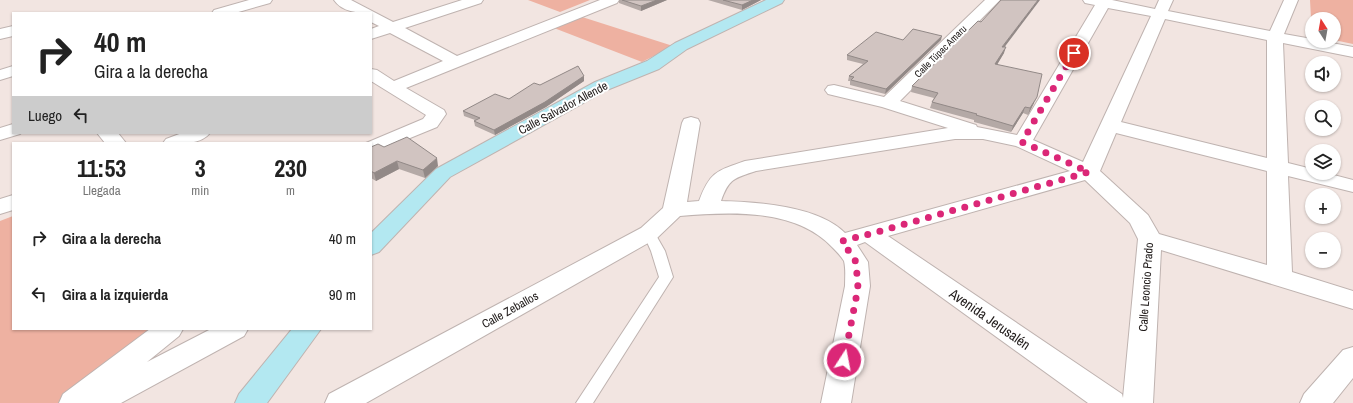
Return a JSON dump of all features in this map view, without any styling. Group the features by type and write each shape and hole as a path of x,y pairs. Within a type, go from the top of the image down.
{"street":[{"path":"341,0 363,12"},
{"path":"372,34 476,0"},
{"name":"Calle Salvador Allende","path":"372,246 443,173 601,86 653,65 688,42 777,0"},
{"name":"Calle Túpac Amaru","path":"888,103 993,0"},
{"path":"1280,277 1275,37 1291,0"},
{"path":"222,12 261,1 274,12"},
{"path":"393,87 600,1"},
{"path":"1022,142 1100,1 1163,7 1275,37 1353,52"},
{"path":"842,241 1089,172 1163,7"},
{"path":"372,17 456,62"},
{"path":"0,34 12,31"},
{"path":"0,75 12,71"},
{"path":"372,75 437,114 430,123 372,148"},
{"path":"834,90 888,103 983,133"},
{"path":"691,123 674,210 708,206 773,211 797,216 822,226 842,241 856,262 858,288 836,403"},
{"path":"1109,125 1353,186"},
{"path":"0,134 12,130"},
{"path":"708,206 716,184 726,174 752,165 955,133 983,133"},
{"name":"Calle Leoncio Prado","path":"983,133 1022,142 1089,172 1140,220 1150,239 1138,403"},
{"path":"108,134 115,142"},
{"path":"176,142 197,134"},
{"path":"0,207 12,202"},
{"name":"Calle Zeballos","path":"340,403 649,233 674,210"},
{"name":"Avenida Jerusalén","path":"870,234 1111,403"},
{"path":"1150,239 1353,300"},
{"path":"74,403 168,330"},
{"path":"94,403 232,330"},
{"path":"250,403 306,330"},
{"path":"1315,403 1350,365"}],"lane":[{"path":"584,403 666,277 658,252 649,233"}],"shaded area":[{"path":"528,0 590,0 560,12"},
{"path":"1310,0 1353,0 1353,44 1341,41 1341,12 1311,12"},
{"path":"579,16 673,46 642,62 554,28"},
{"path":"12,216 12,330 155,330 60,403 0,403 0,221"}],"building":[{"path":"622,0 657,0 641,6"},
{"path":"723,0 753,0 742,5"},
{"path":"1001,0 1038,0 1002,47 1006,47 995,64 1042,74 1037,97 1030,108 1025,107 1013,126 976,115 977,114 932,102 938,93 912,86 978,21 981,22"},
{"path":"913,29 942,36 886,89 851,80 854,77 849,76 868,61 847,55 876,32 903,40"},
{"path":"578,66 584,76 545,102 494,130 474,121 480,118 463,111 495,94 509,99 534,83 540,85"},
{"path":"407,137 437,158 423,170 397,161 374,173 372,172 372,147 378,144 384,147"}],"route":[{"path":"844,360 858,288 856,262 842,241 1089,172 1022,142 1074,53"}]}
